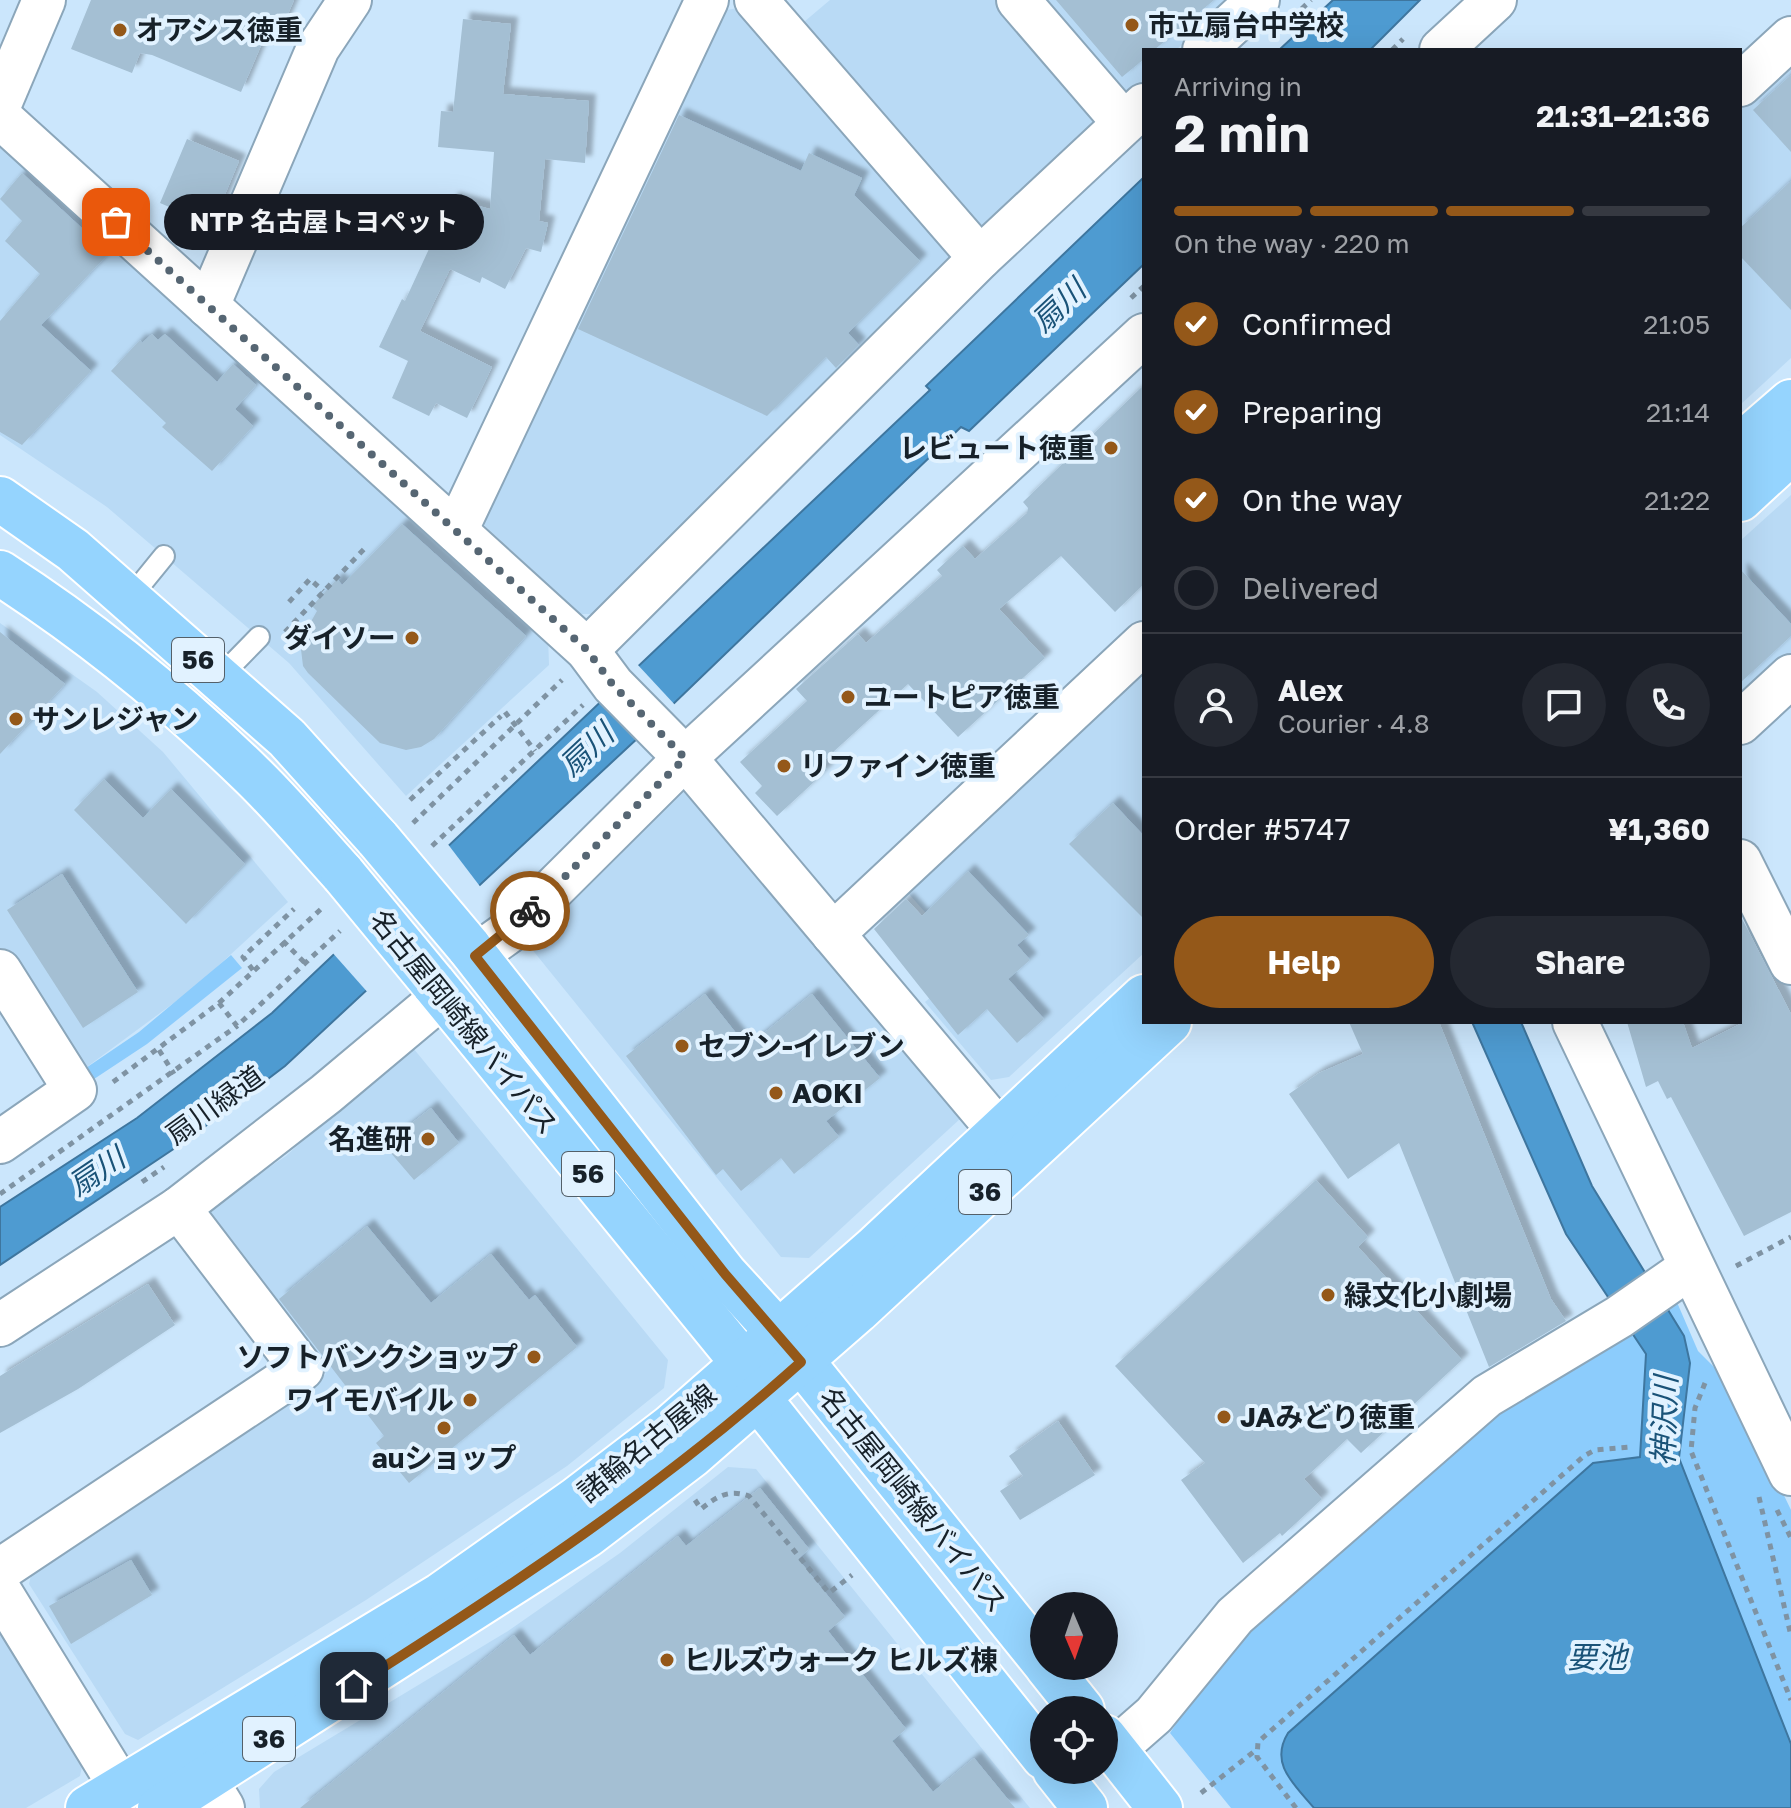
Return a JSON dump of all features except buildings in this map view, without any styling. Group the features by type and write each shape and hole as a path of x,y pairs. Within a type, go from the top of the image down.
{"main road":[{"path":"1742,444 1791,402"},
{"path":"1742,497 1791,452"},
{"name":"名古屋岡崎線バイパス","path":"0,499 73,550 287,738 378,839 472,951 725,1274 790,1347 1030,1645"},
{"name":"名古屋岡崎線バイパス","path":"0,573 43,601 147,681 253,776 343,874 751,1382 1030,1739"},
{"name":"諸輪名古屋線","path":"790,1347 999,1131 1142,999"},
{"name":"諸輪名古屋線","path":"160,1808 214,1794 587,1535 790,1347 1167,1024"},
{"name":"諸輪名古屋線","path":"104,1798 441,1595 511,1548 671,1427 751,1382"},
{"name":"名古屋岡崎線バイパス","path":"1058,1680 1071,1696"},
{"path":"1118,1754 1160,1808"},
{"path":"1066,1784 1085,1808"}],"street":[{"path":"0,104 44,0"},
{"path":"208,306 318,48 350,0"},
{"path":"456,531 707,0"},
{"path":"756,0 980,258"},
{"path":"597,662 980,258 1134,114 1018,0"},
{"path":"1206,48 1258,0"},
{"path":"1443,48 1495,0"},
{"path":"1742,83 1791,38"},
{"path":"0,117 208,306 302,402 456,531 597,662 672,744 999,1131"},
{"path":"472,951 514,928 672,744 1142,337"},
{"path":"833,934 1142,645"},
{"path":"1742,721 1791,676"},
{"path":"1742,865 1791,963"},
{"path":"0,971 75,1090 0,1142"},
{"path":"0,1325 179,1208 326,1094 438,989"},
{"path":"1576,1024 1683,1281 1775,1481"},
{"path":"0,1570 302,1369 179,1208"},
{"path":"1118,1737 1154,1715 1235,1616 1487,1396 1683,1281"},
{"path":"0,1591 104,1798"}],"lane":[{"path":"129,599 164,556"},
{"path":"219,678 259,637"}],"path":[{"path":"1299,0 1305,6"},
{"path":"281,637 367,546"},
{"path":"289,602 310,579 323,591"},
{"path":"424,813 515,725 597,662"},
{"path":"410,800 503,714 535,751"},
{"path":"253,970 243,957 294,909"},
{"path":"219,1003 305,923"},
{"path":"283,941 305,963"},
{"name":"扇川緑道","path":"0,1194 174,1074 237,1026"},
{"path":"159,1050 174,1074"},
{"name":"扇川緑道","path":"139,1185 174,1160"},
{"path":"1683,1281 1791,1237"},
{"path":"1695,1408 1691,1451 1791,1700"},
{"path":"1201,1793 1256,1750 1258,1742 1584,1456 1595,1450 1630,1447"},
{"path":"1775,1481 1759,1501 1791,1636"},
{"path":"692,1496 701,1509 720,1495 730,1492 749,1496 829,1593 855,1573"},
{"path":"1256,1750 1296,1808"}],"shaded area":[{"path":"830,0 1002,0 1098,111 1098,134 999,229 975,229 798,27"},
{"name":"市立扇台中学校","path":"1039,0 1230,0 1178,48 1142,48 1142,82 1132,91 1117,90"},
{"path":"744,7 955,245 955,267 598,614 580,614 485,526 482,512 715,12"},
{"path":"1791,58 1791,358 1742,403 1742,103"},
{"path":"0,140 548,636 549,665 406,796 289,663 107,507 0,435"},
{"path":"1791,495 1791,655 1742,700 1742,539"},
{"path":"0,623 97,692 163,752 288,902 194,988 80,1072 0,949"},
{"path":"1142,673 1142,955 1009,1077 991,1080 925,1002 970,963 901,885"},
{"path":"672,791 693,791 961,1118 809,1258 781,1257 522,937"},
{"path":"231,955 242,968 147,1044 88,1083 80,1072 139,1032"},
{"path":"409,1043 668,1360 664,1388 567,1466 366,1600 138,1740 125,1734 29,1584 33,1567 326,1374 206,1223 209,1208 286,1156"},
{"path":"1676,1300 1698,1351 1730,1383 1791,1510 1791,1808 1231,1808 1170,1733 1226,1648 1498,1405"},
{"name":"ヒルズウォーク ヒルズ棟","path":"728,1467 756,1469 1030,1808 260,1808 259,1789 274,1772 508,1631 620,1553"},
{"path":"0,1616 84,1757 80,1776 26,1808 0,1808"}],"water":[{"path":"1333,0 1420,0 1372,48 1281,48"},
{"name":"扇川","path":"1142,179 1142,266 969,431 961,427 640,736 285,1066 187,1140 0,1265 0,1207 137,1118 272,1013 930,390 926,386"},
{"name":"要池","path":"1473,1024 1522,1024 1592,1186 1684,1336 1690,1363 1679,1458 1791,1744 1791,1808 1314,1808 1286,1773 1281,1754 1288,1733 1593,1463 1640,1457 1646,1354 1566,1234"}],"pier":[{"path":"637,664 676,706 642,739 609,691"},
{"path":"447,843 482,889 370,995 331,951"}],"way so far":[{"path":"116,222 587,650 613,685 685,758 530,911"}],"place":[{"name":"市立扇台中学校","path":"1132,25"},
{"name":"オアシス徳重","path":"120,30"},
{"name":"NTP 名古屋トヨペット","path":"116,222"},
{"name":"レビュート徳重","path":"1111,448"},
{"name":"ダイソー","path":"412,638"},
{"name":"ユートピア徳重","path":"848,697"},
{"name":"サンレジャン","path":"16,719"},
{"name":"リファイン徳重","path":"784,766"},
{"name":"セブン-イレブン","path":"682,1046"},
{"name":"AOKI","path":"776,1093"},
{"name":"名進研","path":"428,1139"},
{"name":"緑文化小劇場","path":"1328,1295"},
{"name":"ソフトバンクショップ","path":"534,1357"},
{"name":"ワイモバイル","path":"470,1400"},
{"name":"JAみどり徳重","path":"1224,1417"},
{"name":"auショップ","path":"444,1428"},
{"name":"ヒルズウォーク ヒルズ棟","path":"667,1660"}],"route":[{"path":"354,1686 587,1535 692,1455 801,1362 725,1274 475,956 514,928 530,911"}],"water label":[{"name":"神沢川","path":"1665,1421"}]}
